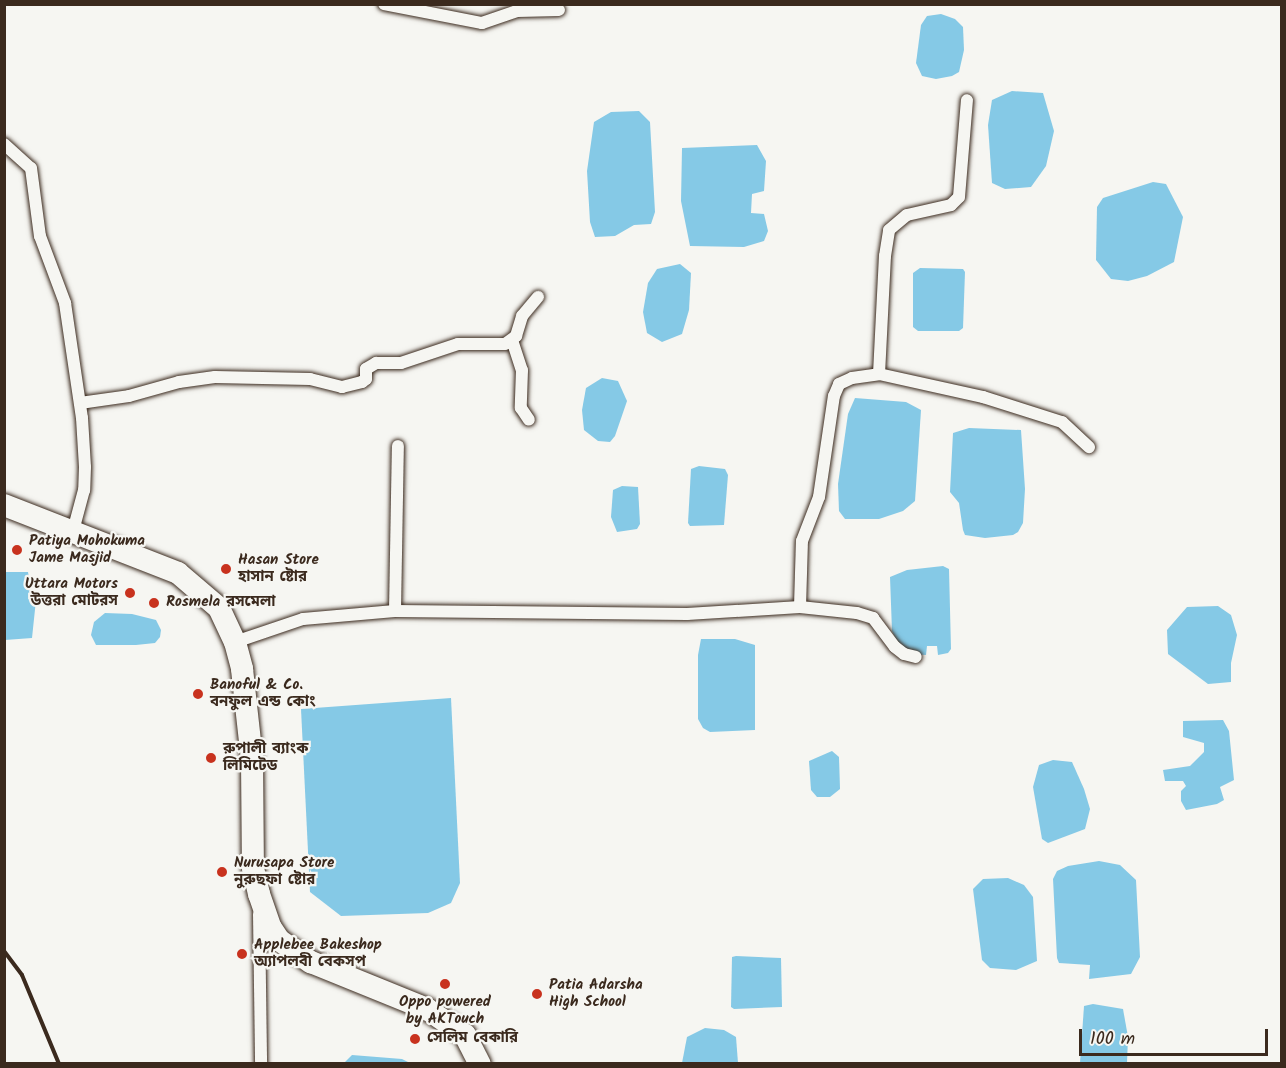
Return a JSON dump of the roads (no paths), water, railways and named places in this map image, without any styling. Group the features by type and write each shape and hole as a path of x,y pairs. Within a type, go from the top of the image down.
{"highway":[{"path":"4,505 178,573 219,608 235,642 242,669 252,760 253,868 271,928 279,940 300,956 427,1009 465,1035 480,1064"}],"street":[{"path":"384,4 482,23 517,11 559,10"},
{"path":"879,374 885,256 889,230 907,215 951,205 959,197 968,100"},
{"path":"4,144 31,168 40,237 65,303 80,403 84,490 73,531"},
{"path":"80,403 129,396 179,382 215,377 310,379 342,387 362,382 366,379 366,369 376,363 401,363 458,344 505,344 516,336 522,316 538,297"},
{"path":"512,340 522,370 521,408 530,420"},
{"path":"800,608 802,541 819,497 834,396 838,384 852,378 879,374 950,388 1062,422 1089,447"},
{"path":"395,611 398,446"},
{"path":"235,642 303,619 395,611 687,614 800,608 857,613 873,618 895,647 904,654 916,657"},
{"path":"259,894 261,1064"}],"water":[{"path":"941,14 955,19 963,27 964,50 959,72 936,79 922,76 916,63 921,25 927,16"},
{"path":"1012,91 1043,93 1054,131 1046,166 1031,187 1005,189 992,183 988,125 992,100"},
{"path":"639,111 650,122 655,212 651,224 634,225 615,236 595,237 590,222 587,171 594,122 611,112"},
{"path":"757,145 766,161 764,191 752,194 751,213 764,214 768,231 764,241 744,247 690,246 681,201 682,148"},
{"path":"1153,182 1166,184 1183,217 1174,262 1147,276 1128,281 1111,279 1096,260 1097,207 1103,198"},
{"path":"680,264 691,273 689,310 682,334 662,342 647,333 643,312 648,283 657,269"},
{"path":"920,268 963,269 965,272 963,328 959,331 918,331 913,327 913,273"},
{"path":"602,378 618,381 627,401 615,436 610,442 598,441 584,430 582,410 586,388"},
{"path":"855,398 906,402 921,410 915,501 903,511 879,519 845,519 839,511 838,484 848,414"},
{"path":"969,428 1021,430 1025,489 1023,523 1018,532 1013,535 985,538 965,535 959,503 950,492 953,433"},
{"path":"699,466 725,469 728,475 724,525 690,526 688,523 691,469"},
{"path":"622,486 638,487 640,524 637,529 617,532 611,517 613,490"},
{"path":"943,566 949,569 951,649 948,653 938,655 937,646 927,646 926,655 912,654 900,647 892,631 890,577 907,570"},
{"path":"5,572 28,572 32,597 36,600 32,638 5,640"},
{"path":"1218,606 1231,615 1237,635 1231,663 1231,682 1208,684 1168,654 1167,630 1187,607"},
{"path":"105,613 132,614 156,620 161,630 160,637 155,643 96,645 91,635 94,622"},
{"path":"701,639 735,639 755,645 755,730 710,732 703,728 698,719 698,655"},
{"path":"451,698 460,883 451,903 428,913 341,916 310,892 301,709"},
{"path":"1223,720 1229,731 1234,780 1220,787 1224,800 1217,804 1186,810 1181,801 1181,791 1186,786 1183,781 1165,781 1163,770 1190,766 1204,752 1204,743 1183,737 1183,721"},
{"path":"832,751 839,757 840,789 830,797 817,797 811,790 809,761"},
{"path":"1053,760 1072,762 1090,809 1085,829 1048,843 1042,839 1033,787 1039,765"},
{"path":"1099,861 1120,865 1136,880 1140,957 1131,974 1089,979 1090,965 1059,963 1057,958 1053,879 1057,871 1068,866"},
{"path":"1008,878 1024,885 1033,897 1037,961 1016,970 990,968 982,960 973,889 983,879"},
{"path":"732,957 781,958 782,1007 734,1009 731,1007"},
{"path":"1093,1004 1123,1009 1128,1037 1127,1063 1080,1063 1084,1006"},
{"path":"705,1028 724,1030 736,1037 738,1063 682,1063 687,1037"},
{"path":"352,1055 402,1059 410,1063 344,1063"}],"railway":[{"path":"4,951 22,975 59,1064"}],"place":[{"name":"Patiya Mohokuma Jame Masjid","path":"17,550"},
{"name":"Hasan Store হাসান ষ্টোর","path":"226,569"},
{"name":"Uttara Motors উত্তরা মোটরস","path":"130,593"},
{"name":"Rosmela রসমেলা","path":"154,603"},
{"name":"Banoful & Co. বনফুল এন্ড কোং","path":"198,694"},
{"name":"রুপালী ব্যাংক লিমিটেড","path":"211,758"},
{"name":"Nurusapa Store নুরুছফা ষ্টোর","path":"222,872"},
{"name":"Applebee Bakeshop অ্যাপলবী বেকসপ","path":"242,954"},
{"name":"Oppo powered by AKTouch","path":"445,984"},
{"name":"Patia Adarsha High School","path":"537,994"},
{"name":"সেলিম বেকারি","path":"415,1039"}]}
